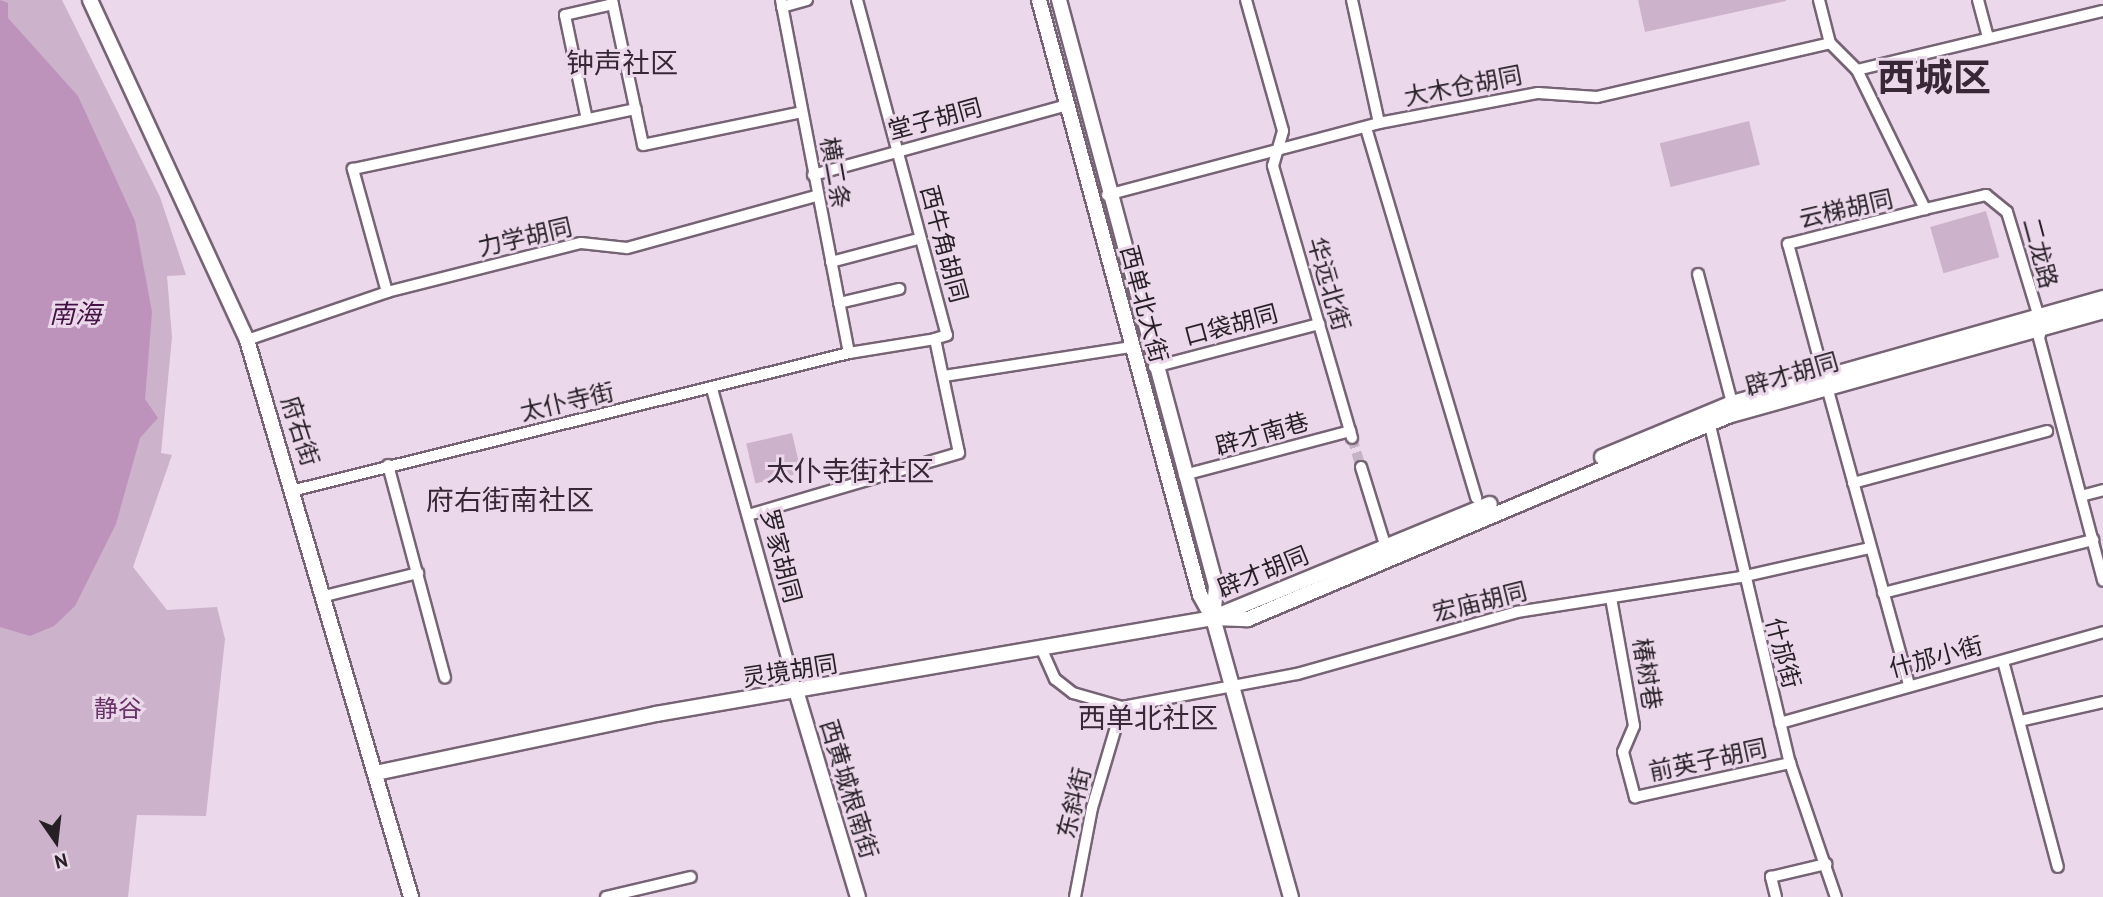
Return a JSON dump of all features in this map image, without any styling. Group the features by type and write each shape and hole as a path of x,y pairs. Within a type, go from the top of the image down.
{"main road":[{"name":"府右街","path":"90,0 247,340 295,490 411,897"},
{"name":"西单北大街","path":"1039,0 1206,619 1233,687 1291,897"},
{"name":"西单北大街","path":"1059,0 1107,195 1216,586 1206,619"},
{"name":"辟才胡同","path":"1206,619 1708,419 1825,382 2040,322 2103,298"},
{"name":"辟才胡同","path":"2040,322 2103,311"},
{"name":"辟才胡同","path":"1206,619 1248,619 1708,419 1732,403 1825,382"},
{"name":"灵境胡同","path":"376,773 656,714 797,694 1206,619"},
{"name":"西黄城根南街","path":"797,694 858,897"}],"street":[{"path":"782,4 807,0"},
{"path":"857,0 897,151"},
{"name":"华远北街","path":"1245,0 1283,131 1273,166 1351,434"},
{"path":"1352,0 1380,123"},
{"path":"1819,0 1830,43 1857,70 1925,209"},
{"path":"1978,0 1988,38"},
{"path":"586,115 565,15 612,2 643,145 802,112"},
{"name":"横二条","path":"782,4 816,196 849,353"},
{"path":"1857,70 2103,12"},
{"name":"大木仓胡同","path":"1107,195 1380,123 1538,93 1597,97 1830,43"},
{"name":"堂子胡同","path":"813,175 1067,105"},
{"path":"387,292 353,169 586,115 636,109"},
{"path":"1366,128 1476,498"},
{"name":"西牛角胡同","path":"897,151 947,335 935,339"},
{"name":"力学胡同","path":"247,340 387,292 582,243 627,248 816,196"},
{"name":"二龙路","path":"1925,209 1973,196 2002,203 2040,322 2039,338 2103,581"},
{"name":"云梯胡同","path":"1825,382 1788,244 1925,209"},
{"path":"831,262 918,239"},
{"path":"1698,274 1732,403"},
{"path":"839,303 899,289"},
{"name":"口袋胡同","path":"1154,367 1319,324"},
{"path":"749,515 960,453 935,339"},
{"name":"太仆寺街","path":"295,490 849,353 935,339"},
{"path":"944,376 1132,347"},
{"path":"1825,382 1909,684"},
{"name":"罗家胡同","path":"712,389 797,694"},
{"name":"什邡街","path":"1708,419 1741,577 1790,763 1836,897"},
{"path":"1853,483 2047,431"},
{"name":"辟才南巷","path":"1184,475 1351,434"},
{"path":"388,465 445,677"},
{"path":"1361,467 1386,548"},
{"path":"2081,496 2103,491"},
{"path":"1883,593 2093,540"},
{"name":"宏庙胡同","path":"1233,687 1517,612 1741,577 1870,548"},
{"path":"325,596 418,573"},
{"name":"椿树巷","path":"1611,598 1634,726 1623,752 1635,797"},
{"name":"什邡小街","path":"1780,723 1909,684 2003,661 2103,632"},
{"path":"1042,650 1055,678 1073,693 1122,707 1233,687"},
{"path":"2003,661 2058,867"},
{"path":"2020,721 2103,702"},
{"name":"东斜街","path":"1075,897 1092,808 1122,707"},
{"name":"前英子胡同","path":"1635,797 1790,763"},
{"path":"1776,897 1771,877 1826,864"},
{"path":"606,897 691,877"}],"green space":[{"name":"静谷","path":"0,0 62,0 160,197 186,275 167,276 172,337 161,453 172,455 133,567 167,610 217,607 225,639 206,816 137,815 128,897 0,897"},
{"path":"1638,0 1786,0 1786,1 1645,32"},
{"path":"1749,121 1760,165 1671,187 1660,143"},
{"path":"1986,211 1999,257 1943,273 1930,227"},
{"path":"792,433 801,473 755,484 746,444"}],"water":[{"name":"南海","path":"0,0 8,3 8,18 78,96 135,221 152,312 145,399 158,418 140,438 116,524 75,606 54,626 30,636 0,627"}],"tunnel":[{"path":"1352,438 1361,467"}],"district":[{"name":"钟声社区","path":"622,63"},
{"name":"西城区","path":"1934,77"},
{"name":"太仆寺街社区","path":"850,471"},
{"name":"府右街南社区","path":"510,500"},
{"name":"西单北社区","path":"1148,718"}]}
